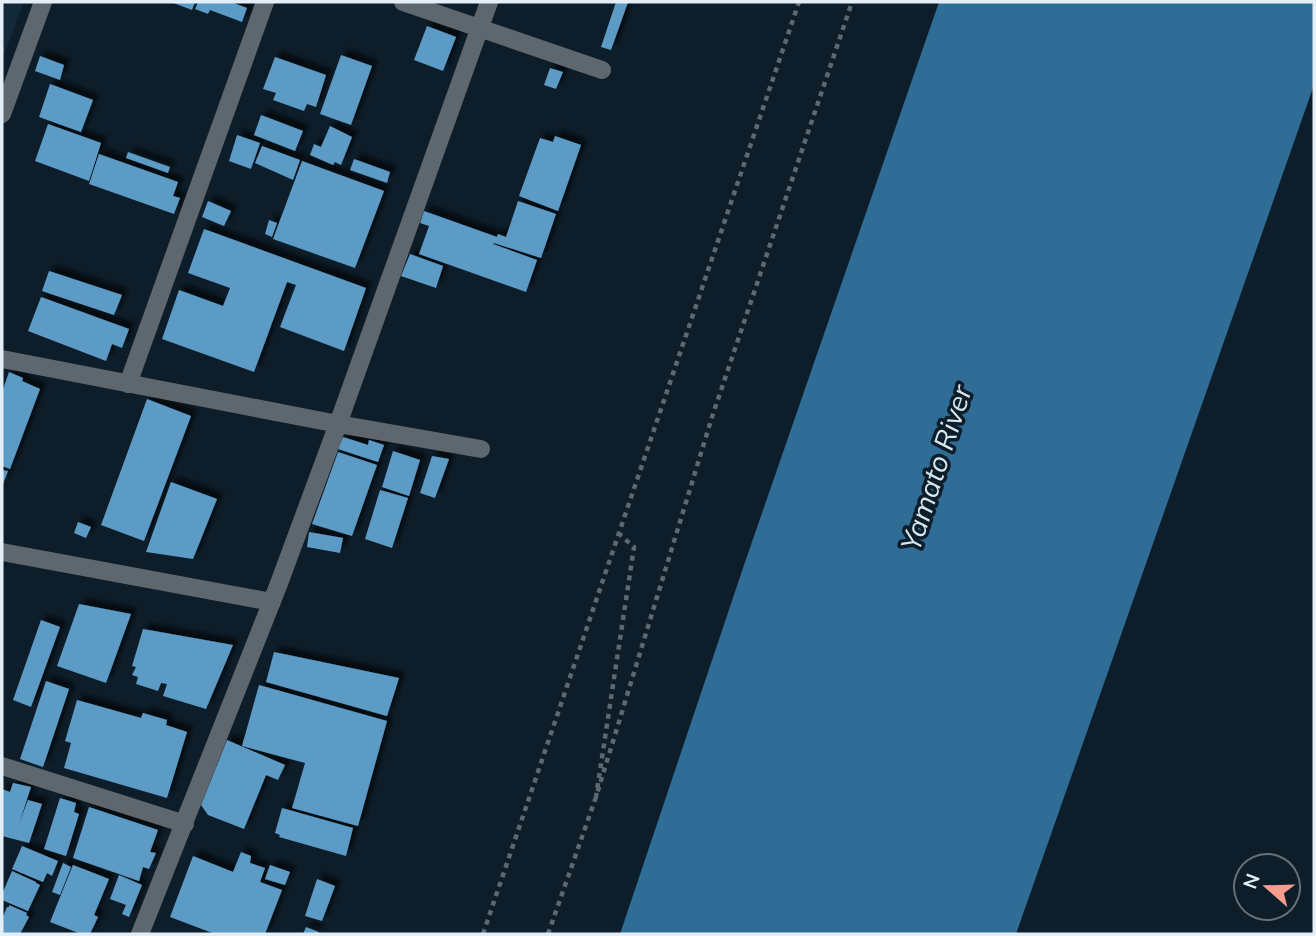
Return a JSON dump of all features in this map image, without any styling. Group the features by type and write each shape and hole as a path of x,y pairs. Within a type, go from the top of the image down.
{"street":[{"path":"2,114 43,2"},
{"path":"128,384 265,2"},
{"path":"403,2 602,70"},
{"path":"140,934 272,602 489,2"},
{"path":"2,359 481,449"},
{"path":"2,552 272,602"},
{"path":"2,765 184,824"}],"path":[{"path":"483,934 799,2"},
{"path":"548,934 596,797 712,417 852,2"},
{"path":"596,797 634,547 618,533"}],"shaded area":[{"path":"2,2 24,2 2,60"}],"water":[{"name":"Yamato River","path":"939,2 1314,2 1314,85 1016,934 620,934 744,565"}],"building":[{"path":"171,2 195,2 192,10"},
{"path":"198,2 231,2 247,8 242,22 210,10 208,14 195,9"},
{"path":"616,2 628,2 611,50 601,47"},
{"path":"427,26 456,37 443,71 414,60"},
{"path":"341,55 372,66 351,125 320,114"},
{"path":"40,56 64,65 60,80 35,71"},
{"path":"275,57 326,75 316,107 307,104 304,111 273,100 276,93 263,89"},
{"path":"550,68 563,72 556,89 544,85"},
{"path":"50,84 93,100 81,132 39,117"},
{"path":"261,115 303,131 295,151 254,135"},
{"path":"48,124 101,143 89,181 35,161"},
{"path":"330,126 352,137 341,165 335,162 333,165 310,155 314,144 321,147"},
{"path":"237,135 260,143 251,169 229,161"},
{"path":"555,136 581,145 558,211 519,196 540,138 553,142"},
{"path":"262,146 300,160 293,180 255,163"},
{"path":"128,152 170,167 168,173 126,158"},
{"path":"99,154 178,182 173,196 180,198 174,214 89,184"},
{"path":"354,159 390,172 387,183 350,170"},
{"path":"302,161 384,191 355,268 273,239"},
{"path":"208,201 231,211 224,226 202,217"},
{"path":"518,201 556,214 541,258 493,244 537,260 526,292 419,254 429,226 420,223 424,211 497,237 498,234 506,237"},
{"path":"269,220 277,223 272,237 265,234"},
{"path":"204,229 366,288 344,351 280,327 296,285 287,282 254,372 162,339 179,290 223,306 230,288 188,273"},
{"path":"410,254 443,266 436,288 401,276"},
{"path":"49,271 122,295 114,315 42,291"},
{"path":"41,297 129,329 122,348 112,344 106,361 28,331"},
{"path":"9,372 40,389 10,469 2,466 2,392"},
{"path":"147,399 191,416 144,541 101,525"},
{"path":"343,437 368,445 369,440 384,445 378,462 338,449"},
{"path":"393,451 420,460 409,496 382,487"},
{"path":"338,452 377,465 352,536 312,524"},
{"path":"432,456 449,459 435,498 420,493"},
{"path":"2,470 8,471 2,487"},
{"path":"171,482 217,499 193,559 146,552"},
{"path":"380,490 408,498 392,548 365,539"},
{"path":"78,522 91,527 86,538 74,533"},
{"path":"309,532 343,538 340,553 307,547"},
{"path":"79,604 131,614 106,683 57,666"},
{"path":"41,620 60,627 31,707 13,700"},
{"path":"143,629 233,645 206,709 163,696 167,684 161,683 158,691 136,684 138,677 132,675 136,667 132,666"},
{"path":"274,652 399,678 387,716 266,682"},
{"path":"46,681 69,689 43,767 20,759"},
{"path":"259,685 387,721 358,826 292,808 305,763 242,746"},
{"path":"77,700 141,718 143,713 167,720 166,725 187,732 167,798 64,768 71,743 65,741"},
{"path":"227,740 285,765 278,780 266,775 244,829 208,815 201,805"},
{"path":"13,783 31,787 19,824 28,800 42,804 29,843 2,836 2,789 10,792"},
{"path":"60,798 76,803 74,812 79,814 66,856 44,849"},
{"path":"89,807 158,830 150,852 156,853 149,869 143,867 139,881 73,858"},
{"path":"282,808 353,828 346,856 279,837 280,835 275,833"},
{"path":"22,846 58,861 52,876 47,873 43,882 12,869"},
{"path":"241,852 251,856 250,863 265,868 260,882 282,890 265,934 215,934 170,917 193,856 233,872"},
{"path":"63,863 71,867 60,895 52,892"},
{"path":"73,865 109,879 94,915 98,917 90,934 81,934 50,922"},
{"path":"270,865 290,872 285,885 265,879"},
{"path":"12,871 40,885 28,911 2,900"},
{"path":"119,875 142,885 129,917 122,914 126,905 110,899"},
{"path":"317,879 335,886 322,921 305,916"},
{"path":"9,905 27,913 29,917 20,934 2,934 2,919"},
{"path":"306,927 319,932 303,934"}]}
